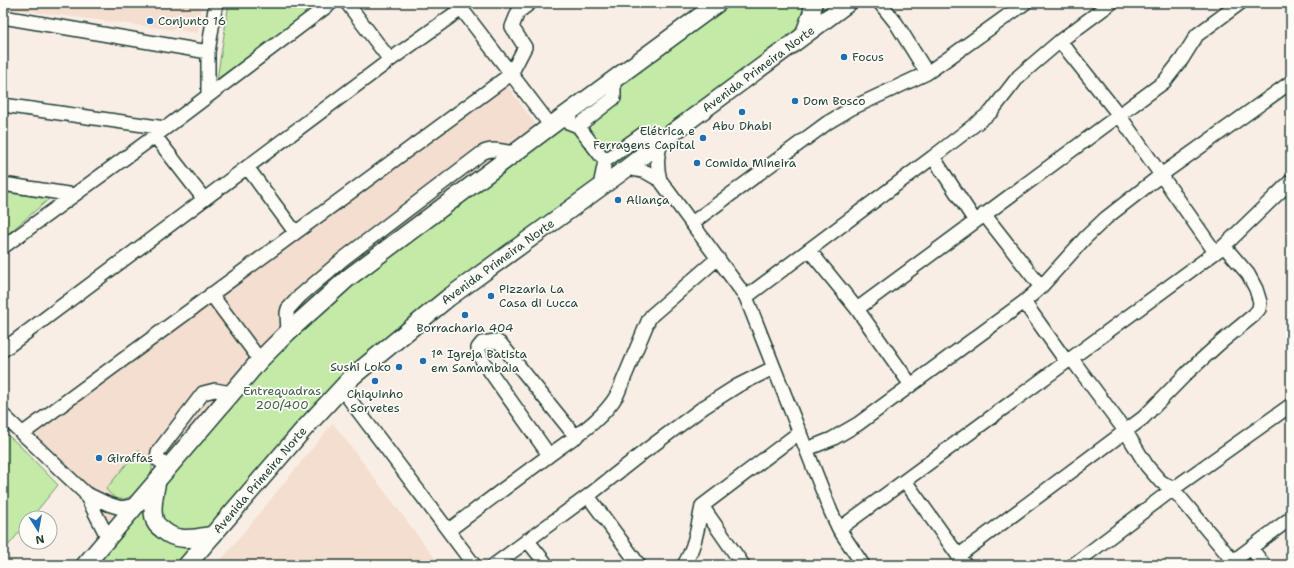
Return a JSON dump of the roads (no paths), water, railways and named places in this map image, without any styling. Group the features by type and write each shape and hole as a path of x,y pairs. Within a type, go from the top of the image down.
{"main road":[{"path":"804,35 812,13 813,3"},
{"name":"Avenida Primeira Norte","path":"187,565 341,388 383,350 448,298 600,186 627,168 663,139 848,3"},
{"path":"85,565 260,360 288,332 348,278 714,4"},
{"path":"157,481 153,509 154,517 156,524 165,533 177,538 187,539 213,535"}],"street":[{"path":"208,96 208,52 216,3"},
{"path":"3,247 160,132 331,3"},
{"path":"348,3 390,60"},
{"path":"22,434 511,74 525,47 512,27 518,12 530,3"},
{"path":"880,3 896,23 926,72"},
{"path":"746,297 933,158 991,112 1019,76 1060,41 1111,3"},
{"path":"857,309 1164,82 1182,59 1197,35 1240,3"},
{"path":"692,223 827,123 852,108 926,72 950,57 1018,5"},
{"path":"3,350 390,60 459,6 511,74 556,123 578,126 605,161"},
{"path":"3,17 208,52"},
{"path":"905,481 961,560 1143,418 1188,372 1254,315 1258,309 1260,302 1256,289 1248,274 1220,249 1161,176 1119,116 1060,41"},
{"path":"578,126 614,98 614,80"},
{"path":"807,449 832,439 858,424 1024,302 1106,218 1161,176 1291,82"},
{"path":"3,105 160,132 204,199"},
{"path":"600,186 605,161 644,133 663,139 657,157 657,168 660,180 746,297 773,368 807,449 830,512 839,529 863,565"},
{"path":"933,158 980,218 1040,287"},
{"path":"247,167 295,232"},
{"path":"627,168 646,172 660,180"},
{"path":"839,529 1220,249 1291,181"},
{"path":"3,184 74,195"},
{"path":"809,250 857,309 912,385"},
{"path":"449,530 576,436 611,406 649,319 718,258"},
{"path":"211,294 260,360"},
{"path":"1024,302 1126,432 1147,466 1160,481 1173,490 1230,563 1291,518"},
{"path":"549,455 482,360 478,348 482,343 496,341 501,344 576,436"},
{"path":"494,565 588,496 704,407 737,386 773,368"},
{"path":"341,388 474,565"},
{"path":"1073,565 1173,490 1291,405"},
{"path":"3,415 85,493 108,504 121,508 135,505"},
{"path":"684,565 689,557 697,533 702,506 800,432"},
{"path":"85,493 108,538"},
{"path":"588,496 639,565"},
{"path":"702,506 743,565"},
{"path":"527,540 547,565"},
{"path":"1251,548 1264,565"}],"place":[{"name":"Conjunto 16","path":"150,21"},
{"name":"Focus","path":"844,57"},
{"name":"Dom Bosco","path":"795,101"},
{"name":"Abu Dhabi","path":"742,112"},
{"name":"Elétrica e Ferragens Capital","path":"703,138"},
{"name":"Comida Mineira","path":"697,163"},
{"name":"Aliança","path":"618,200"},
{"name":"Pizzaria La Casa di Lucca","path":"491,296"},
{"name":"Borracharia 404","path":"465,315"},
{"name":"1ª Igreja Batista em Samambaia","path":"423,361"},
{"name":"Sushi Loko","path":"399,367"},
{"name":"Chiquinho Sorvetes","path":"375,381"},
{"name":"Giraffas","path":"99,458"}],"park label":[{"name":"Entrequadras 200/400","path":"282,398"}]}
